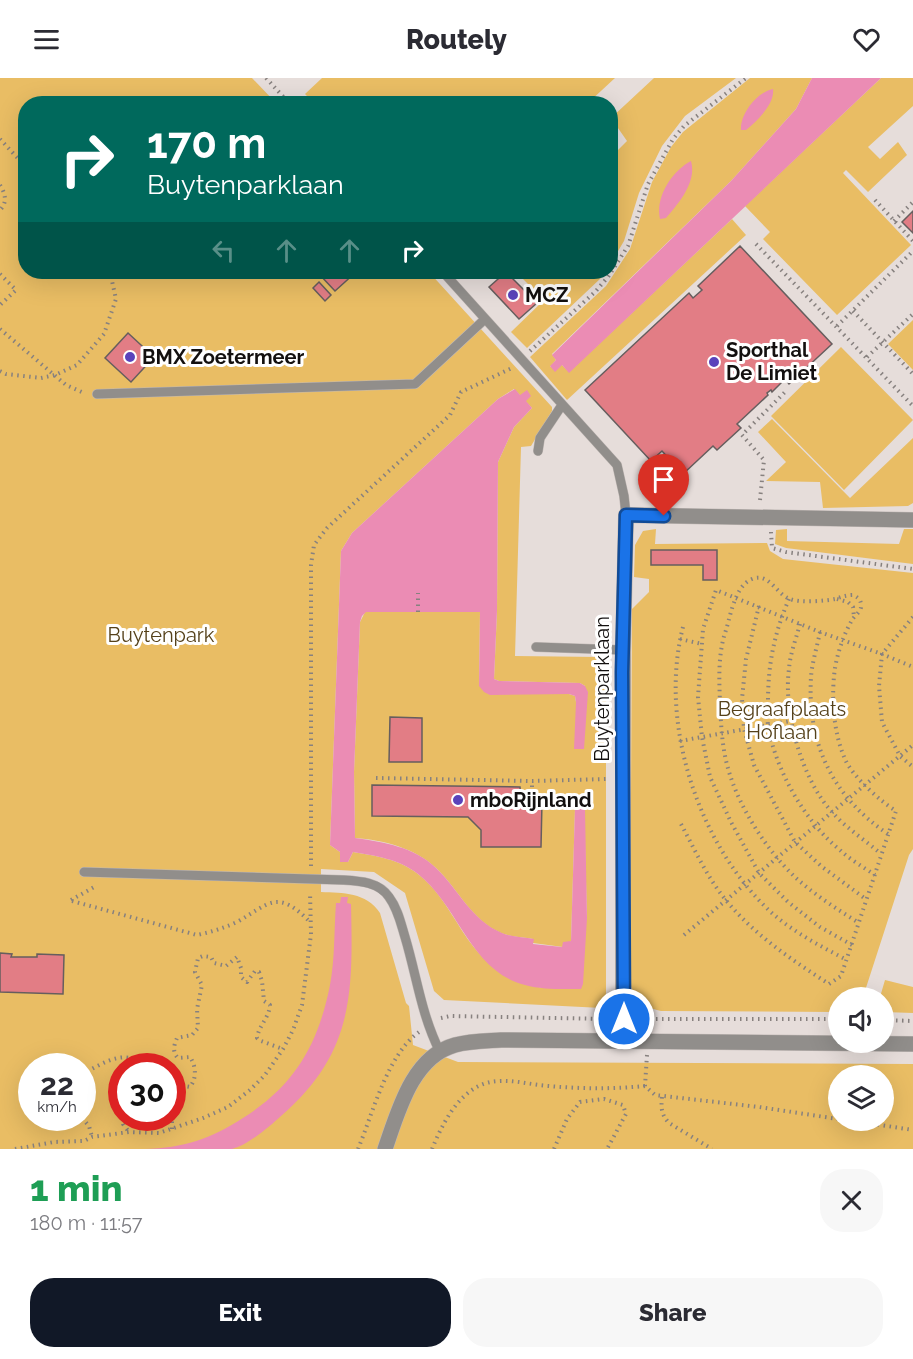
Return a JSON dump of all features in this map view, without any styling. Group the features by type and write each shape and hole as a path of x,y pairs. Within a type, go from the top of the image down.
{"street":[{"path":"626,515 913,520"},
{"name":"Buytenparklaan","path":"623,1042 622,778 626,515"},
{"path":"385,1149 396,1118 413,1082 427,1062 453,1046 477,1041 913,1044"}],"lane":[{"name":"Buytenparklaan","path":"450,279 617,465 626,515"},
{"path":"97,394 415,384 485,319"},
{"path":"538,452 540,438 562,405"},
{"path":"536,647 623,650"},
{"path":"84,872 311,878 364,881 376,886 389,897 398,915 412,961 427,1026 440,1052"}],"path":[{"path":"266,78 283,96"},
{"path":"618,262 628,246 648,184 673,139 684,126 746,78"},
{"path":"0,139 18,158"},
{"path":"0,185 6,197 0,210"},
{"path":"875,200 913,241"},
{"path":"894,221 913,202"},
{"path":"756,244 913,406"},
{"path":"837,326 913,251"},
{"path":"0,274 16,290 0,305"},
{"path":"0,371 6,374 41,378 55,375 77,365 104,334 116,299 112,279"},
{"path":"311,878 311,565 314,545 327,528 450,415 461,392 513,368 607,279"},
{"path":"853,311 913,374"},
{"path":"867,357 913,314"},
{"path":"0,329 66,385 82,393 97,394"},
{"path":"787,390 742,435 764,460 764,519 772,548 786,552 913,569"},
{"path":"681,824 704,867 726,900 763,936 790,959 829,984 842,976 896,811 882,802 845,760 837,731 833,704 835,667 843,640 862,604 860,599 853,595 822,601 789,599 765,579 757,577 749,580 742,586 736,598 721,644 720,686 721,734 730,775 751,820 777,858 796,877 823,899 859,923"},
{"path":"852,945 820,927 788,902 759,873 731,822 710,777 702,737 698,697 703,629 716,590 913,667"},
{"path":"417,612 418,593"},
{"path":"789,599 771,651 768,683 768,725 779,763 795,796 815,825 840,851 875,875"},
{"path":"835,599 848,602 853,607 854,617"},
{"path":"759,606 746,659 742,699 744,729 754,765 795,842 821,866 867,900"},
{"path":"913,617 882,654 879,686 882,722 900,756 913,767"},
{"path":"800,624 789,668 790,721 815,789 831,812 881,854"},
{"path":"683,627 675,691 680,741 691,785 712,834 745,884 774,915 810,941 847,960"},
{"path":"820,632 811,677 812,714 818,747 828,771 847,799 867,820 888,834"},
{"path":"680,639 702,644"},
{"path":"680,741 790,721"},
{"path":"684,935 913,745"},
{"path":"376,778 532,781 622,778"},
{"path":"520,794 532,793 532,781"},
{"path":"105,884 71,900 197,935 217,931 237,922 267,903 278,902 286,905 310,922"},
{"path":"186,1124 228,1107 265,1075 283,1049 293,1029 302,1005 311,934 310,890 299,889"},
{"path":"174,1053 177,1038 192,1035 198,1028 202,985 195,972 198,958 203,956 211,957 214,963 226,966 237,957 241,977 247,982 255,971 259,972 264,1001 270,1005 270,1011 258,1029 257,1038 283,1049"},
{"path":"894,1020 913,1021"},
{"path":"358,1149 388,1074 399,1053 410,1038 427,1026"},
{"path":"186,1057 190,1057 194,1063 195,1073 193,1083 190,1087 186,1086"},
{"path":"432,1149 453,1109 467,1093 485,1083 497,1081 578,1089 645,1086 650,1092 662,1097 759,1107 828,1117"},
{"path":"662,1097 661,1111 669,1123 712,1149"},
{"path":"554,1149 567,1119 580,1102 604,1099 623,1105 626,1114 607,1149"},
{"path":"894,1127 913,1130"},
{"path":"90,1131 92,1137"},
{"path":"15,1149 54,1142 84,1141 92,1137 129,1132 159,1133 166,1131"}],"green space":[{"name":"Buytenpark","path":"0,78 252,78 269,96 18,96 18,279 435,279 552,407 552,411 531,446 521,447 515,656 600,657 603,660 606,672 606,996 602,1008 444,1000 434,991 405,893 374,872 321,869 321,892 361,897 380,913 406,1003 409,1006 413,1045 458,1062 913,1064 913,1149 0,1149","holes":["514,389 532,408 514,427 498,462 494,679 580,683 585,686 576,702 575,696 569,694 479,686 480,612 365,612 360,622 354,772 355,838 398,846 428,861 473,913 501,933 533,939 533,943 563,947 571,941 575,809 584,809 587,918 545,988 516,980 492,966 473,946 435,890 411,869 387,859 353,852 348,862 341,862 340,852 330,845 341,551 352,533 498,399"]},
{"path":"322,78 615,78 596,96 307,96 305,94"},
{"path":"654,78 736,78 685,116 662,146 639,193 624,241 618,251 618,150 627,141 618,128 618,111"},
{"path":"750,78 812,78 796,109 731,181 552,354 556,360 550,367 562,365 569,372 732,219 746,235 567,400 530,357 606,286 611,279 618,279 618,268 630,249 652,182 671,147 683,132"},
{"path":"881,78 913,78 913,106 868,147 880,159 898,142 907,155 868,192 846,170 843,173 911,245 837,315 763,239 770,232 745,206"},
{"path":"523,279 600,279 527,348 511,332 544,300"},
{"path":"913,320 913,370 888,344"},
{"path":"841,347 913,420 844,490 771,416"},
{"path":"772,419 850,498 913,438 913,503 908,506 823,508 820,482 766,481 786,462 758,432"},
{"name":"Begraafplaats Hoflaan","path":"656,529 655,544 767,543 770,551 783,559 913,573 913,849 909,855 866,987 828,987 828,1012 661,1011 639,1003 634,995 630,982 632,609 649,592 649,579 634,577 635,545 643,531"},
{"path":"787,529 787,541 899,544 904,529 913,529 913,564 786,548 775,544 776,530"},
{"path":"885,980 913,987 913,1013 894,1012 894,987 883,987"}],"shaded area":[{"path":"812,78 881,78 569,373 562,365 555,372 550,366 556,360 552,355 731,181 796,109"},
{"path":"773,89 773,95 764,112 746,130 741,130 746,111 761,94"},
{"path":"691,161 691,177 686,192 666,218 660,219 660,202 666,186 677,171"},
{"path":"515,389 520,395 527,390 531,396 526,401 532,408 514,427 498,462 494,679 580,683 585,686 588,692 584,749 574,749 575,696 569,694 490,695 479,686 480,612 366,612 360,622 354,772 355,838 377,841 418,855 436,868 474,913 491,927 513,936 534,939 533,944 562,947 563,942 571,941 575,808 585,809 587,918 581,989 539,988 506,978 478,952 432,887 418,874 395,862 353,852 348,862 340,862 340,852 330,845 341,551 352,533 498,399"},
{"path":"341,897 348,897 347,903 351,904 349,994 336,1045 323,1069 305,1092 281,1116 251,1140 238,1147 232,1149 145,1149 172,1147 220,1132 277,1092 302,1062 325,1007 333,965 336,903 340,903"}],"building":[{"path":"913,211 913,233 902,222"},
{"name":"Sporthal De Limiet","path":"740,246 832,344 789,384 785,379 772,392 771,390 767,393 768,395 737,424 741,428 717,450 713,446 683,474 662,451 651,461 585,390 689,293 693,298 702,290 698,286"},
{"path":"324,279 348,279 335,291"},
{"name":"MCZ","path":"498,279 513,279 537,303 519,319 489,287"},
{"path":"319,282 331,295 325,301 313,288"},
{"name":"BMX Zoetermeer","path":"128,333 154,357 131,382 105,358"},
{"path":"651,550 717,550 717,580 703,580 703,565 651,565"},
{"path":"390,717 422,718 422,762 389,762"},
{"path":"372,785 520,787 521,802 542,802 541,847 481,847 481,830 468,817 372,816"},
{"path":"0,953 12,954 11,957 37,957 37,954 64,955 63,994 0,992"}],"place":[{"name":"MCZ","path":"513,295"},
{"name":"BMX Zoetermeer","path":"130,357"},
{"name":"Sporthal De Limiet","path":"714,362"},
{"name":"mboRijnland","path":"458,800"}],"route":[{"path":"624,1019 622,672 626,515 664,516"}]}
